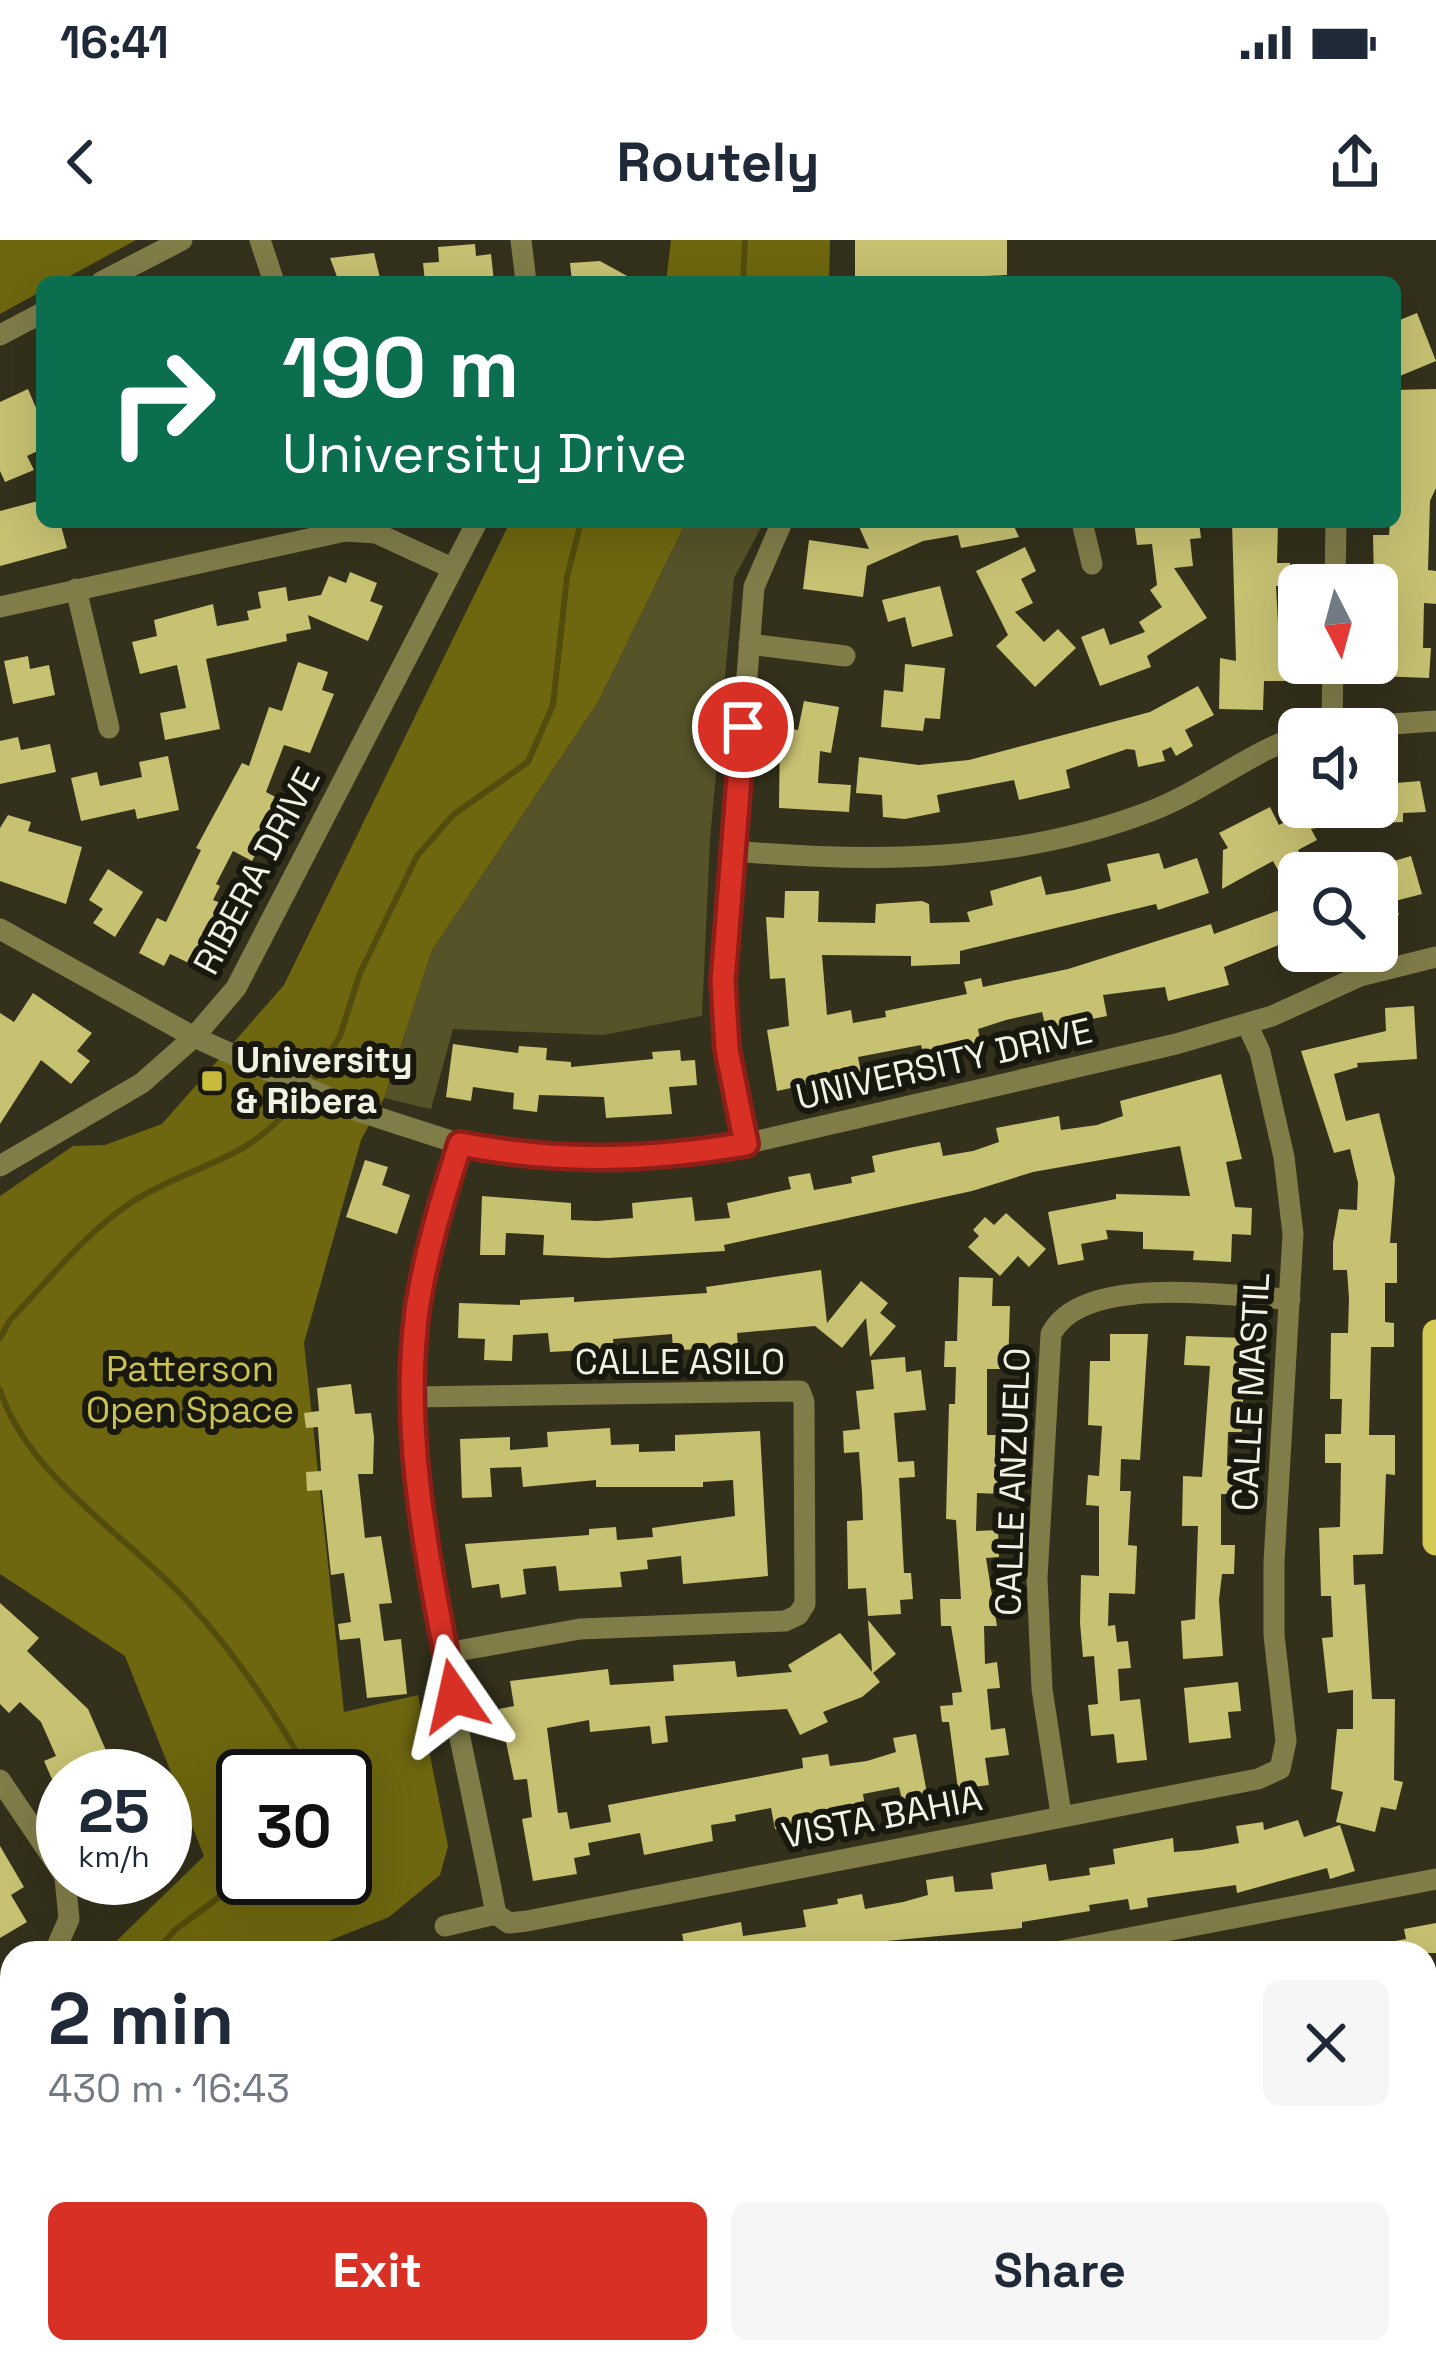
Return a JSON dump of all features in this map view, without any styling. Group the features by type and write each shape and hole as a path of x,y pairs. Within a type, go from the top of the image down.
{"main road":[{"path":"1436,1333 1436,1542"}],"street":[{"path":"113,276 182,240"},
{"path":"260,240 272,276"},
{"path":"520,240 525,276"},
{"path":"0,335 36,316"},
{"name":"RIBERA DRIVE","path":"0,1166 142,1083 194,1037 236,988 474,528"},
{"path":"746,1144 727,1049 723,981 754,586 779,528"},
{"path":"1083,528 1092,564"},
{"path":"1335,564 1336,528"},
{"path":"0,607 345,531 376,533 452,568"},
{"path":"76,589 109,728"},
{"path":"749,644 845,656"},
{"path":"1398,723 1436,721"},
{"path":"733,851 902,861 965,857 1147,813 1278,747"},
{"name":"UNIVERSITY DRIVE","path":"0,929 194,1037 358,1111 460,1144 532,1158 600,1161 746,1144 1247,1024 1360,976 1436,957"},
{"name":"CALLE MASTIL","path":"1247,1024 1260,1052 1292,1199 1274,1562 1274,1635 1286,1742 1280,1769"},
{"path":"460,1144 432,1233 418,1308 415,1464 496,1914"},
{"name":"CALLE ANZUELO","path":"1061,1814 1042,1689 1037,1578 1051,1334 1059,1317 1077,1304 1129,1294 1290,1299"},
{"name":"CALLE ASILO","path":"414,1397 800,1391 804,1402 805,1604 798,1615 784,1621 580,1629 446,1653"},
{"name":"VISTA BAHIA","path":"445,1926 496,1914 509,1923 527,1921 1258,1779 1280,1769"},
{"path":"0,1780 36,1833"},
{"path":"1176,1941 1436,1879"},
{"path":"59,1941 69,1918 67,1905"}],"shaded area":[{"path":"683,528 761,528 734,578 710,839 702,1016 603,1035 453,1029 431,1109 384,1098 432,950 598,702"}],"green space":[{"path":"0,240 136,240 70,276 36,276 36,294 0,314"},
{"path":"671,240 830,240 829,276 667,276"},
{"name":"Patterson Open Space","path":"507,528 683,528 598,702 432,950 384,1098 361,1140 304,1343 344,1712 418,1695 448,1846 440,1875 389,1917 328,1941 116,1941 153,1905 192,1905 192,1868 204,1856 192,1826 192,1749 162,1749 125,1656 0,1574 0,1196 73,1146 105,1145 162,1124 284,985"}],"building":[{"path":"855,240 1007,240 1007,275 855,276"},
{"path":"475,244 476,256 491,254 493,276 424,276 423,263 439,262 438,247"},
{"path":"374,253 380,276 337,276 330,258"},
{"path":"600,261 627,276 571,276 570,263"},
{"path":"1417,313 1436,361 1401,376 1401,320"},
{"path":"28,389 36,408 36,452 27,456 34,470 5,482 0,471 0,402"},
{"path":"1436,389 1436,488 1430,501 1428,570 1436,571 1436,604 1424,603 1423,648 1431,648 1429,678 1398,677 1398,564 1374,564 1373,535 1389,535 1390,528 1401,528 1401,390"},
{"path":"36,502 36,528 62,528 67,548 0,566 0,511"},
{"path":"860,528 1015,528 1019,537 961,548 958,535 923,541 867,566 863,597 803,589 809,540 869,549"},
{"path":"1135,528 1200,528 1201,538 1190,539 1193,566 1174,568 1207,618 1147,656 1151,667 1100,686 1081,637 1104,628 1110,645 1145,632 1139,622 1162,607 1150,590 1157,585 1152,544 1137,545"},
{"path":"1232,528 1278,528 1277,563 1290,564 1278,564 1278,681 1264,681 1263,710 1219,709 1220,658 1236,661"},
{"path":"1025,547 1036,571 1021,579 1033,603 1015,612 1044,642 1058,629 1076,648 1035,687 996,646 1008,635 976,571"},
{"path":"350,572 377,583 370,601 383,606 368,641 308,615 311,629 286,634 287,641 206,659 220,729 165,740 160,713 186,708 177,665 140,674 132,642 157,636 154,620 213,604 217,626 249,620 247,611 261,608 258,592 286,587 288,601 321,595 329,576 346,583"},
{"path":"940,586 953,636 912,647 905,617 888,622 882,600"},
{"path":"28,656 30,669 49,665 55,695 13,704 4,661"},
{"path":"298,662 328,672 322,690 334,694 310,753 284,745 266,792 283,801 252,861 233,851 213,900 226,905 195,966 170,954 164,966 139,953 157,918 166,922 201,850 196,848 242,763 249,766 269,707 282,711"},
{"path":"905,664 945,668 940,719 925,718 923,731 881,727 884,690 903,692"},
{"path":"1198,686 1214,715 1185,730 1193,746 1176,756 1171,747 1162,751 1165,761 1138,767 1135,750 1127,749 1066,770 1070,788 1019,800 1014,780 937,795 940,812 905,819 883,817 882,795 856,793 859,757 919,765 969,760 1150,712"},
{"path":"804,701 839,707 831,753 820,751 818,783 851,785 849,812 779,808 780,727 798,730"},
{"path":"18,737 21,750 50,744 56,772 0,784 0,741"},
{"path":"168,756 179,810 137,819 135,809 81,821 71,778 97,772 100,786 142,777 139,762"},
{"path":"1420,781 1426,812 1403,813 1403,822 1398,822 1398,783"},
{"path":"1270,807 1278,828 1316,828 1311,829 1317,840 1299,852 1278,852 1278,870 1273,861 1222,889 1223,850 1228,848 1219,833"},
{"path":"8,815 31,822 28,831 82,847 66,904 0,881 0,828"},
{"path":"1159,853 1164,869 1197,858 1209,893 1158,910 1156,904 960,951 960,964 911,966 911,956 822,955 827,1015 851,1010 853,1023 886,1017 885,1011 967,994 964,982 981,978 983,987 1068,969 1211,924 1214,934 1278,911 1278,945 1224,967 1229,985 1168,1001 1165,987 1103,995 1107,1016 1046,1028 1042,1012 1006,1020 978,1029 981,1045 924,1058 921,1045 858,1057 861,1073 777,1091 767,1030 789,1026 785,978 770,979 766,917 784,918 785,891 819,891 818,922 875,923 876,904 922,901 929,904 930,923 970,922 967,912 993,905 990,891 1041,876 1046,895 1074,890 1111,881 1107,864"},
{"path":"1411,856 1422,894 1398,900 1398,860"},
{"path":"108,869 143,892 115,937 93,923 103,909 89,900"},
{"path":"33,993 92,1033 77,1051 90,1061 71,1084 41,1060 0,1124 0,1013 14,1022"},
{"path":"1414,1006 1417,1059 1357,1063 1358,1067 1334,1074 1346,1121 1379,1113 1395,1178 1390,1243 1397,1243 1397,1283 1385,1283 1385,1322 1394,1323 1394,1347 1371,1347 1369,1435 1395,1435 1395,1475 1386,1474 1383,1554 1353,1555 1354,1585 1365,1584 1372,1699 1395,1699 1394,1780 1403,1782 1396,1810 1381,1807 1375,1832 1336,1822 1343,1792 1331,1789 1337,1729 1353,1729 1353,1690 1328,1693 1322,1638 1333,1637 1331,1596 1321,1596 1319,1528 1340,1527 1341,1463 1325,1463 1325,1434 1341,1434 1342,1399 1330,1399 1331,1333 1348,1333 1349,1298 1347,1270 1333,1270 1333,1243 1339,1209 1357,1210 1358,1183 1350,1149 1334,1153 1301,1051 1386,1031 1385,1008"},
{"path":"453,1044 518,1053 519,1046 547,1048 546,1060 571,1062 571,1067 653,1059 652,1052 680,1050 681,1061 695,1060 697,1085 669,1087 672,1114 606,1118 604,1097 539,1095 537,1112 513,1109 514,1093 473,1087 471,1101 446,1097"},
{"path":"1221,1074 1242,1159 1226,1162 1235,1207 1252,1208 1251,1235 1232,1234 1231,1262 1193,1260 1194,1251 1143,1249 1143,1232 1106,1230 1108,1239 1081,1244 1084,1260 1058,1265 1048,1212 1116,1199 1116,1194 1190,1196 1180,1146 1033,1172 972,1191 724,1245 725,1251 608,1258 543,1255 544,1235 506,1233 505,1255 480,1255 482,1196 571,1203 571,1220 597,1221 633,1218 632,1203 692,1197 695,1221 730,1218 727,1203 791,1189 788,1177 810,1173 814,1190 852,1183 851,1177 875,1172 872,1156 940,1142 943,1156 973,1151 999,1142 996,1128 1059,1116 1061,1130 1097,1125 1123,1116 1120,1101"},
{"path":"365,1160 388,1167 382,1185 410,1195 397,1234 346,1217"},
{"path":"1006,1213 1046,1249 1029,1267 1018,1256 1000,1276 968,1247 979,1236 973,1230 985,1217 994,1225"},
{"path":"821,1270 827,1323 861,1281 888,1303 880,1313 896,1326 870,1357 866,1318 842,1348 815,1326 737,1333 738,1347 711,1349 673,1350 672,1334 613,1339 614,1353 587,1355 587,1350 550,1352 548,1333 513,1335 512,1361 484,1360 485,1339 458,1338 459,1303 520,1305 520,1300 574,1297 574,1302 707,1293 706,1287"},
{"path":"959,1277 993,1278 992,1306 1010,1306 1008,1369 987,1369 987,1435 1002,1435 1000,1494 977,1493 976,1531 998,1530 999,1557 986,1558 997,1626 984,1626 985,1664 997,1662 1000,1688 987,1689 991,1730 1005,1728 1009,1755 985,1758 989,1785 958,1789 949,1722 942,1722 940,1706 953,1705 952,1693 962,1692 951,1626 941,1626 940,1599 961,1599 956,1520 946,1519 949,1404 955,1404 956,1367 944,1367 945,1341 957,1341"},
{"path":"1110,1334 1148,1334 1140,1460 1121,1459 1120,1491 1131,1491 1128,1545 1137,1546 1135,1594 1109,1593 1108,1626 1115,1625 1117,1642 1128,1641 1131,1668 1118,1669 1120,1701 1140,1699 1147,1760 1117,1763 1114,1734 1091,1736 1088,1705 1098,1704 1094,1656 1083,1657 1080,1623 1081,1575 1099,1576 1099,1506 1086,1505 1088,1475 1099,1476 1102,1426 1088,1425 1090,1361 1110,1361"},
{"path":"1186,1336 1245,1338 1242,1432 1228,1432 1227,1466 1238,1466 1238,1494 1221,1494 1221,1545 1235,1545 1234,1574 1222,1574 1219,1600 1223,1656 1183,1659 1181,1621 1195,1619 1198,1526 1182,1526 1183,1476 1202,1477 1210,1366 1184,1365"},
{"path":"905,1357 906,1372 921,1370 926,1410 894,1413 898,1462 914,1461 915,1477 899,1478 904,1573 911,1573 913,1599 900,1600 901,1614 868,1616 866,1588 848,1589 847,1521 863,1520 859,1452 844,1453 843,1431 860,1429 856,1391 874,1389 871,1360"},
{"path":"351,1384 355,1414 371,1413 373,1474 358,1474 365,1538 381,1536 392,1603 379,1604 384,1641 401,1639 407,1694 367,1698 360,1638 340,1640 338,1624 351,1622 344,1573 331,1575 322,1490 307,1491 306,1472 321,1471 318,1427 306,1428 304,1413 319,1411 317,1388"},
{"path":"610,1428 611,1445 639,1444 639,1452 675,1451 675,1435 760,1431 768,1576 683,1584 681,1556 647,1560 648,1569 620,1572 622,1587 559,1591 556,1566 523,1569 526,1594 501,1598 499,1584 472,1588 465,1544 589,1535 589,1529 616,1527 617,1540 653,1537 652,1528 735,1516 733,1480 703,1482 703,1487 596,1487 596,1480 523,1487 521,1467 490,1468 492,1497 462,1498 460,1439 510,1437 510,1450 548,1447 547,1432"},
{"path":"0,1603 39,1638 27,1651 88,1709 105,1749 53,1749 41,1722 20,1702 9,1713 0,1704"},
{"path":"868,1620 896,1654 873,1673 880,1682 862,1697 823,1712 828,1722 800,1735 787,1709 665,1716 668,1742 652,1744 650,1726 590,1732 589,1720 547,1728 558,1813 567,1812 570,1829 611,1822 608,1805 803,1768 802,1758 828,1754 830,1766 867,1761 896,1752 893,1738 916,1734 928,1799 903,1804 899,1787 863,1794 866,1814 775,1829 771,1808 735,1815 736,1821 711,1825 713,1841 644,1855 640,1833 588,1843 590,1855 574,1858 577,1874 533,1881 522,1819 532,1817 527,1779 514,1780 499,1709 514,1706 510,1681 608,1669 610,1685 674,1681 673,1665 735,1661 737,1677 792,1672 788,1665 840,1633 872,1672"},
{"path":"1238,1682 1241,1711 1228,1712 1231,1738 1189,1743 1184,1688"},
{"path":"1298,1820 1304,1837 1340,1825 1355,1871 1330,1879 1327,1868 1237,1893 1236,1885 1147,1898 1148,1907 1130,1910 1128,1899 1089,1905 1090,1911 1022,1922 1022,1928 886,1941 683,1941 682,1934 741,1922 743,1936 806,1927 803,1910 862,1894 865,1909 903,1902 928,1895 926,1880 953,1876 955,1892 993,1889 991,1873 1046,1864 1049,1881 1090,1875 1089,1868 1115,1864 1113,1849 1173,1838 1174,1852 1201,1850 1239,1843 1236,1826 1263,1822 1264,1830"},
{"path":"0,1846 24,1887 11,1895 27,1922 0,1938"},
{"path":"1436,1923 1436,1941 1395,1941 1406,1939 1404,1929"}],"waterway":[{"path":"743,276 745,240"},
{"path":"312,1082 340,1036 360,973 417,856 453,815 528,762 553,705 567,577 579,528"},
{"path":"0,1338 10,1320 53,1273 115,1214 157,1188 242,1148 262,1135 304,1092"},
{"path":"0,1390 33,1451 82,1504 188,1602 223,1643 294,1749"},
{"path":"165,1941 216,1900"}],"place":[{"name":"University & Ribera","path":"212,1081"}],"route":[{"path":"454,1696 415,1464 418,1308 432,1233 460,1144 532,1158 600,1161 670,1157 746,1144 727,1049 723,981 743,727"}]}
